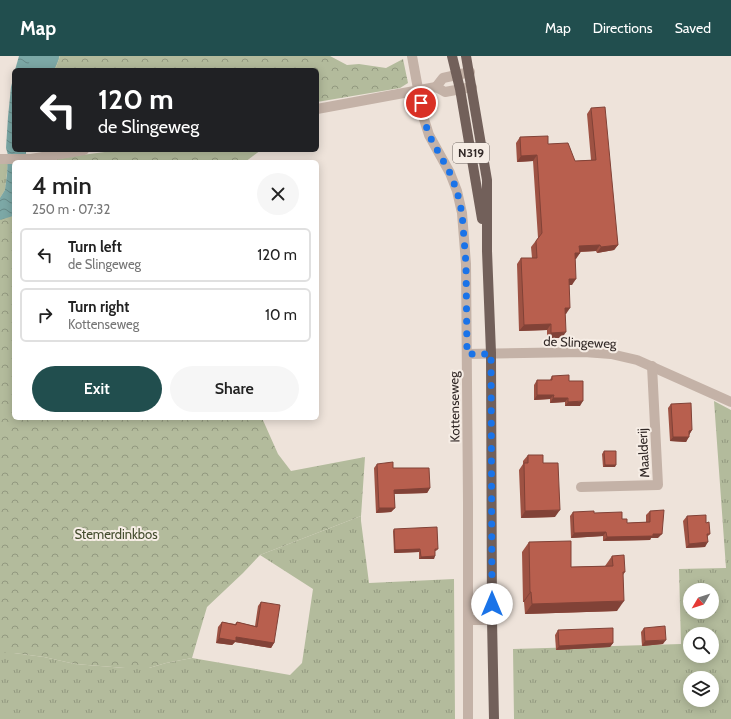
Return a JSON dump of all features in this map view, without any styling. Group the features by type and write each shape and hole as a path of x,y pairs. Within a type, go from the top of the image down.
{"main road":[{"name":"N319","path":"452,56 460,89 488,251"},
{"name":"N319","path":"466,56 470,72 487,180 491,354 494,719"}],"street":[{"name":"Kottenseweg","path":"412,56 423,116 429,135 450,173 457,191 462,213 466,264 469,620 468,719"},
{"path":"436,87 443,78 470,72"},
{"path":"319,109 436,87 446,92 472,87"},
{"path":"2,159 31,159 72,152"},
{"name":"de Slingeweg","path":"467,354 584,352 611,354 638,360 731,402"},
{"name":"Maalderij","path":"581,487 658,485 652,366"},
{"path":"469,620 492,620"}],"green space":[{"path":"37,56 60,56 56,68 34,68"},
{"path":"60,56 330,56 347,65 359,64 386,68 403,59 408,83 400,88 319,102 319,68 56,68"},
{"path":"105,152 258,152 248,160 53,160"},
{"path":"0,163 8,164 5,190 0,198"},
{"name":"Stemerdinkbos","path":"12,172 12,420 263,420 278,454 291,471 365,457 361,516 260,555 207,607 192,658 149,668 125,668 75,664 44,657 14,653 0,653 0,198 5,190 7,175"},
{"path":"714,401 731,410 731,719 514,719 513,649 681,644 679,569 726,568"},
{"path":"361,516 369,583 454,579 455,719 0,719 0,653 14,653 44,657 75,664 125,668 149,668 192,658 290,675 302,663 313,589 260,555"}],"water":[{"path":"19,56 37,56 34,68 16,68"},
{"path":"12,83 12,152 26,152 26,160 12,160 12,216 0,220 0,198 5,190 7,175 8,155 6,148"}],"building":[{"path":"605,107 618,245 601,247 600,245 579,246 580,253 575,253 576,279 569,279 570,308 565,308 566,332 551,333 551,324 524,325 521,258 537,258 536,241 542,233 537,155 521,156 520,137 548,136 548,144 568,143 575,161 596,160 591,108"},
{"path":"569,375 569,381 583,381 583,401 568,402 568,398 553,398 554,395 537,395 537,380 552,380 552,376"},
{"path":"691,403 692,430 689,431 689,437 673,437 671,404"},
{"path":"604,451 616,451 616,465 605,465"},
{"path":"528,455 543,455 543,463 558,463 560,510 525,511 524,463 528,463"},
{"path":"393,462 393,468 429,468 430,488 394,490 395,508 379,508 377,464"},
{"path":"664,510 662,534 653,534 653,536 607,537 606,532 574,533 573,512 622,512 622,519 627,519 627,523 650,522 650,511"},
{"path":"706,515 706,523 709,522 710,534 707,534 708,542 689,544 687,516"},
{"path":"437,527 438,549 435,549 435,556 421,557 420,549 395,550 394,529"},
{"path":"571,541 571,567 613,566 612,556 624,555 624,601 532,604 530,592 529,542"},
{"path":"261,602 280,605 274,643 236,637 236,641 219,638 222,622 236,625 237,622 257,627"},
{"path":"665,626 666,640 645,641 644,628"},
{"path":"613,628 613,643 559,646 558,630"}],"waterway":[{"path":"41,68 46,56"}],"route":[{"path":"421,103 423,116 429,135 450,173 457,191 462,213 466,264 467,354 491,354 492,604"}]}
